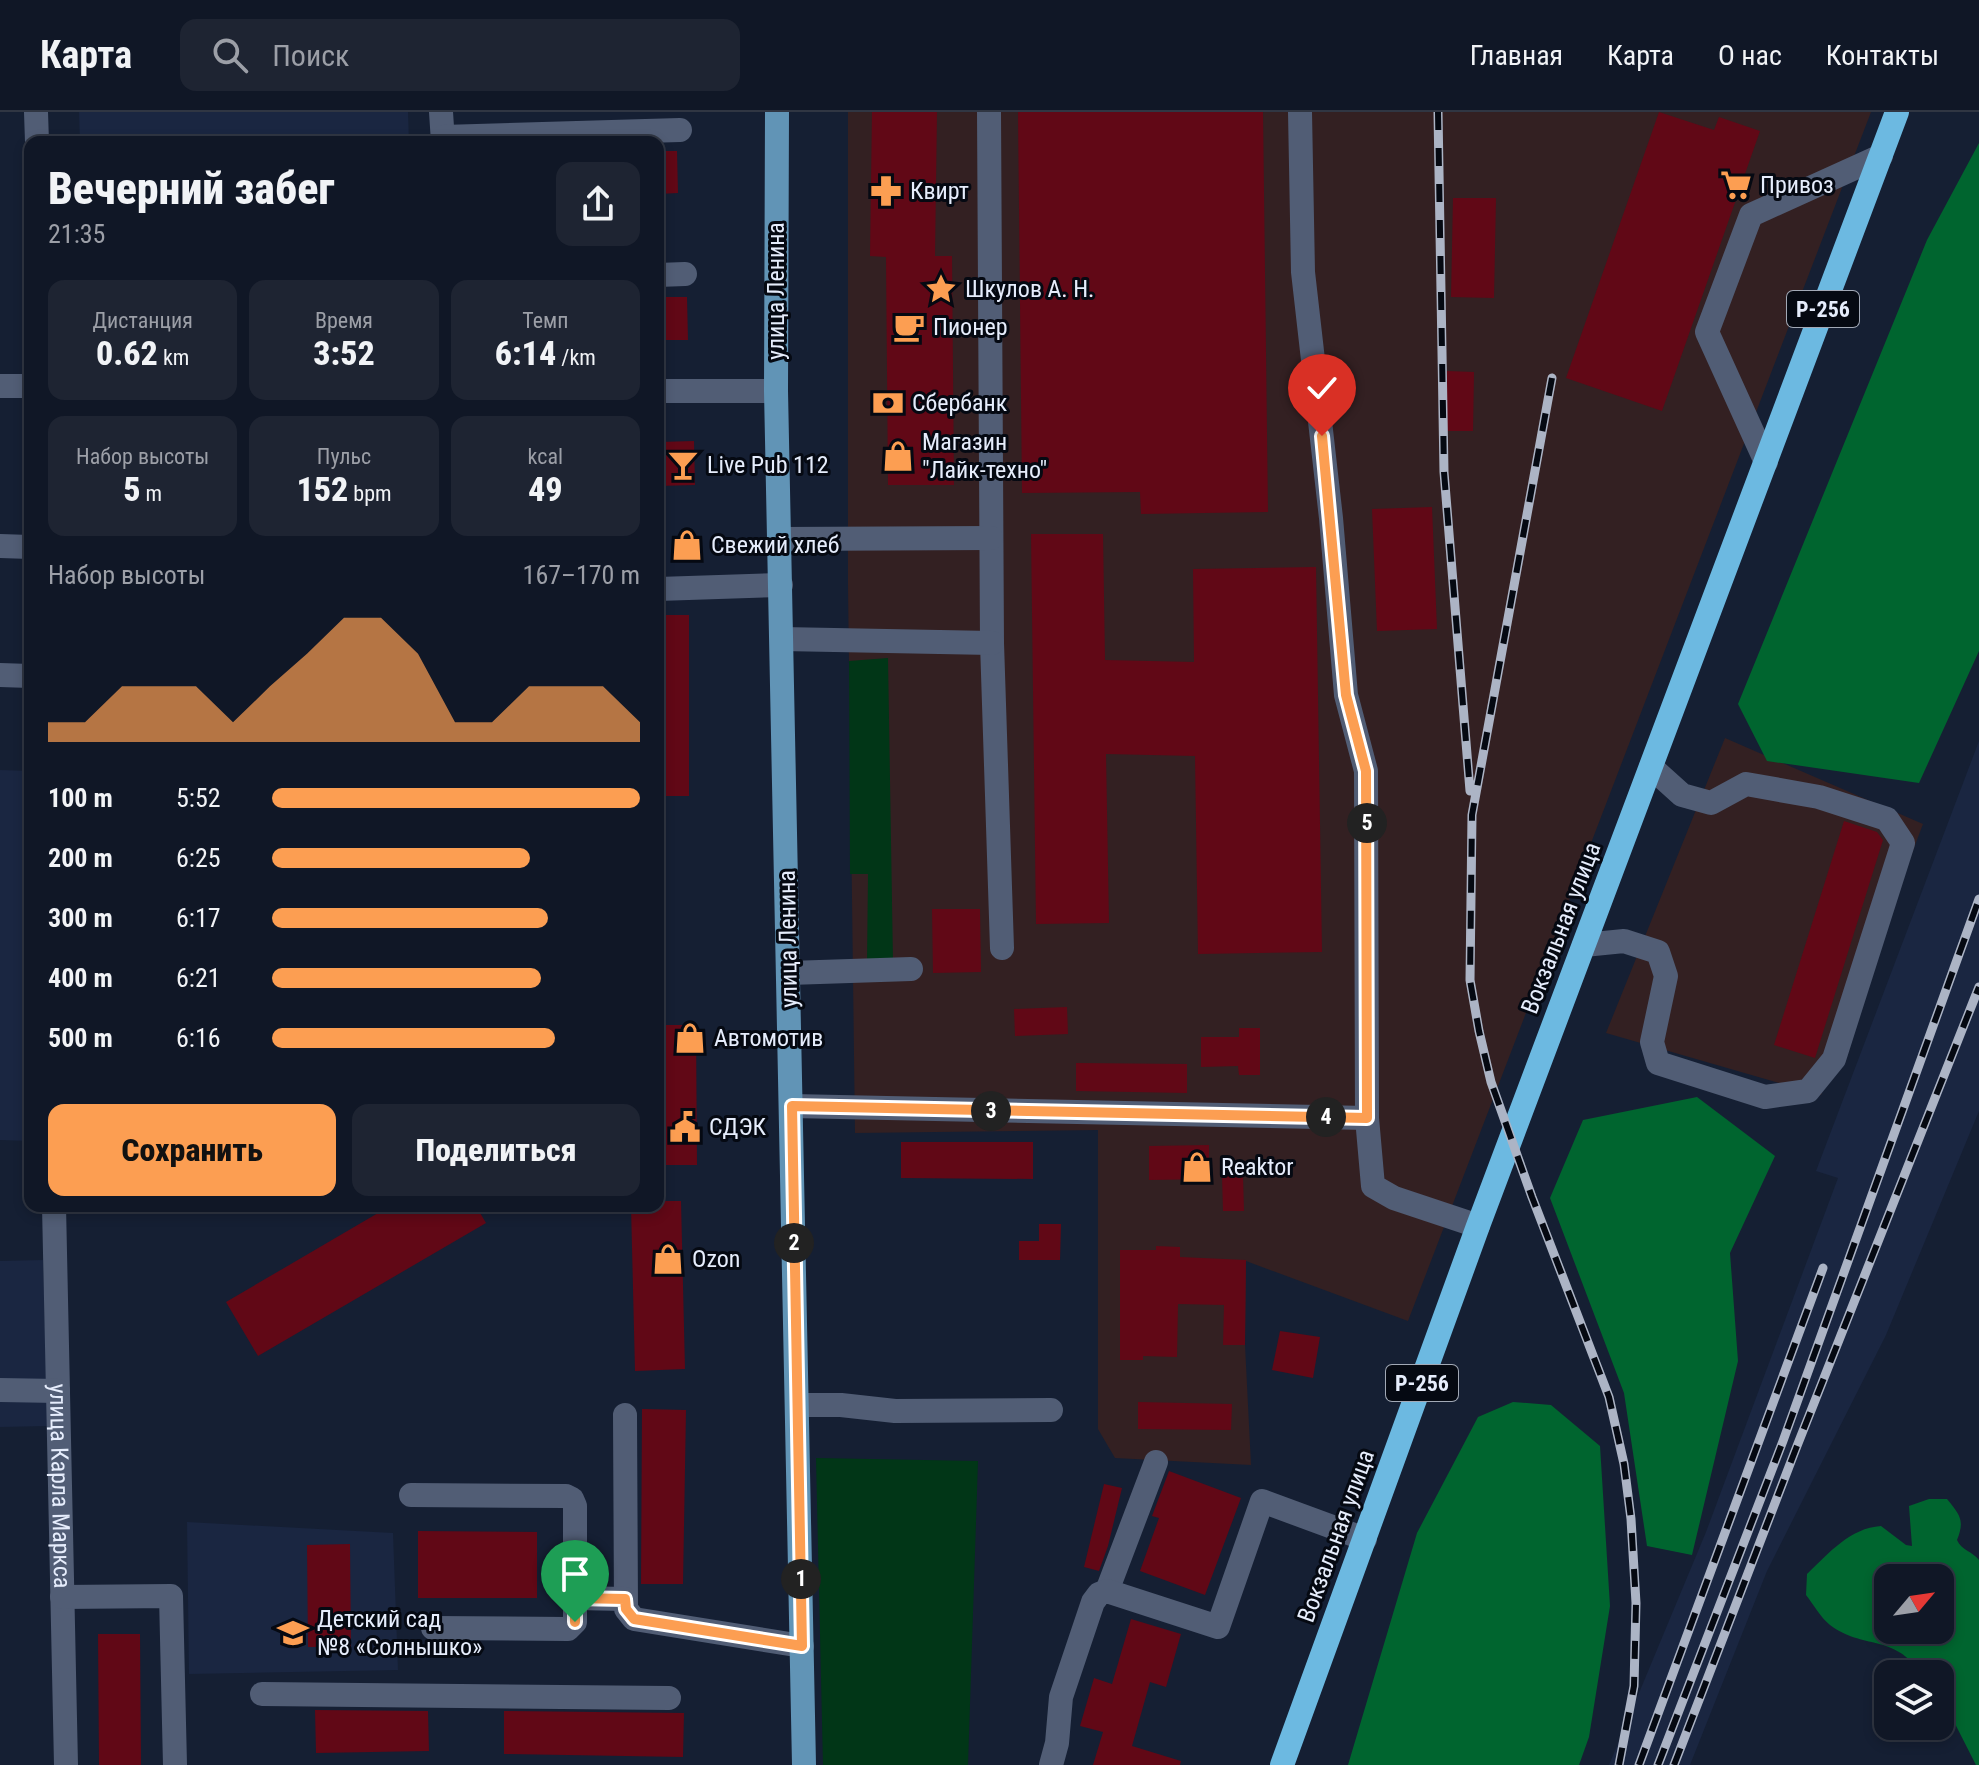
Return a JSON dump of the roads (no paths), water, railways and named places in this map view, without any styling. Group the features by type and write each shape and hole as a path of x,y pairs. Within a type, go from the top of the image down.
{"highway":[{"name":"Вокзальная улица","path":"1282,1765 1478,1226 1897,112"}],"main road":[{"name":"улица Ленина","path":"777,112 776,391 804,1765"}],"street":[{"path":"36,112 37,136"},
{"path":"441,112 443,136"},
{"path":"989,112 992,643 1002,948"},
{"path":"1300,112 1303,272 1331,518 1346,695 1366,771 1367,1118 1373,1186 1394,1198 1478,1226"},
{"path":"538,136 680,130"},
{"path":"1766,462 1707,332 1751,215 1881,156"},
{"path":"664,275 685,274"},
{"path":"0,386 24,386"},
{"path":"664,391 776,391"},
{"path":"780,539 991,538"},
{"path":"0,546 24,547"},
{"path":"664,589 781,585"},
{"path":"782,639 992,643"},
{"path":"0,675 24,676"},
{"path":"1584,945 1624,941 1658,952 1666,976 1652,1042 1658,1063 1765,1097 1808,1091 1834,1059 1903,843 1887,819 1819,797 1746,784 1711,803 1682,795 1651,767"},
{"path":"789,973 911,969"},
{"path":"792,1106 1367,1118"},
{"name":"улица Карла Маркса","path":"54,1212 66,1765"},
{"path":"0,1390 58,1391"},
{"path":"797,1405 841,1405 895,1411 1051,1410"},
{"path":"625,1415 626,1609 634,1619 802,1646"},
{"path":"1107,1591 1156,1462"},
{"path":"411,1495 566,1496 572,1499 575,1506 575,1622 568,1629 433,1628"},
{"path":"1051,1765 1057,1743 1061,1697 1093,1602 1099,1594 1107,1591 1218,1627 1262,1501 1365,1539"},
{"path":"62,1597 171,1596 175,1765"},
{"path":"575,1598 625,1599"},
{"path":"262,1694 669,1698"}],"railway":[{"path":"1438,112 1444,472 1470,791"},
{"path":"1552,378 1472,815 1470,980 1491,1082 1609,1397 1624,1464 1636,1603 1634,1686 1619,1765"},
{"path":"1658,1765 1783,1441 1979,899"},
{"path":"1674,1765 1979,987"},
{"path":"1639,1765 1823,1268"}],"place":[{"name":"Привоз","path":"1736,185"},
{"name":"Квирт","path":"886,191"},
{"name":"Шкулов А. Н.","path":"941,289"},
{"name":"Пионер","path":"909,327"},
{"name":"Сбербанк","path":"888,403"},
{"name":"Магазин \"Лайк-техно\"","path":"898,456"},
{"name":"Live Pub 112","path":"683,465"},
{"name":"Свежий хлеб","path":"687,545"},
{"name":"Автомотив","path":"690,1038"},
{"name":"СДЭК","path":"685,1127"},
{"name":"Reaktor","path":"1197,1167"},
{"name":"Ozon","path":"668,1259"},
{"name":"Детский сад №8 «Солнышко»","path":"293,1633"}]}
